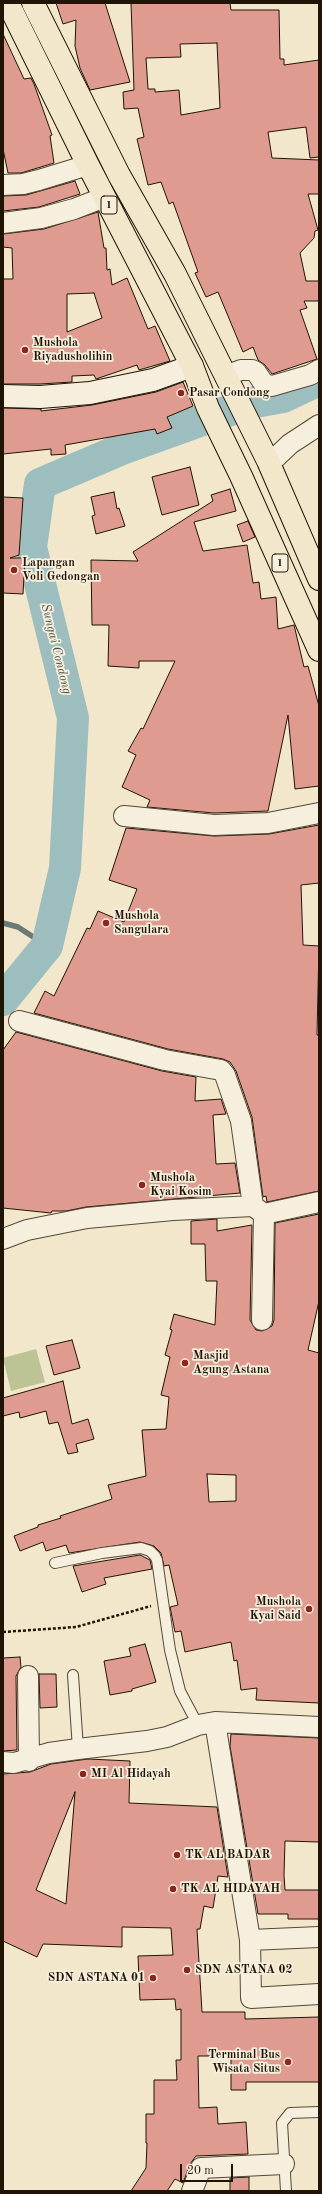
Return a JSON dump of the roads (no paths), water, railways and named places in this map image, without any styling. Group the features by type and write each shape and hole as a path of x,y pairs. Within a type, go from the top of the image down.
{"highway":[{"name":"1","path":"8,3 88,165 192,366 208,408 242,476 319,650"},
{"name":"1","path":"33,3 119,175 175,274 268,462 319,579"},
{"path":"102,191 119,175"}],"street":[{"path":"3,185 23,184 88,165"},
{"path":"3,223 41,218 74,209 102,191"},
{"path":"3,396 40,397 90,393 154,380 192,366"},
{"path":"225,376 241,370 252,370 256,372 264,384 272,386 310,375 319,370"},
{"path":"268,462 290,444 319,425"},
{"path":"124,816 214,825 268,823 319,813"},
{"path":"19,1021 165,1060 221,1070 225,1075 241,1121 259,1210 262,1320"},
{"path":"3,1239 28,1230 71,1220 173,1210 259,1210 319,1202"},
{"path":"28,1676 29,1761"},
{"path":"3,1762 14,1763 29,1761 48,1754 78,1748 147,1741 207,1723 319,1727"},
{"path":"207,1723 250,1940 251,1998 319,1994"},
{"path":"250,1940 319,1937"},
{"path":"192,2191 201,2168 284,2164"}],"lane":[{"path":"55,1562 141,1548 150,1551 157,1560 170,1650 180,1691 207,1723"},
{"path":"73,1675 78,1748"},
{"path":"286,2191 282,2123 290,2113 319,2112"}],"waterway":[{"name":"Sungai Condong","path":"3,1000 47,946 65,868 73,718 31,547 40,484 122,449 250,403 283,397 319,380"},
{"path":"3,923 18,927 47,946"}],"place":[{"name":"Mushola Riyadusholihin","path":"25,350"},
{"name":"Pasar Condong","path":"181,393"},
{"name":"Lapangan Voli Gedongan","path":"14,570"},
{"name":"Mushola Sangulara","path":"106,923"},
{"name":"Mushola Kyai Kosim","path":"142,1185"},
{"name":"Masjid Agung Astana","path":"185,1363"},
{"name":"Mushola Kyai Said","path":"309,1609"},
{"name":"MI Al Hidayah","path":"83,1774"},
{"name":"TK AL BADAR","path":"177,1855"},
{"name":"TK AL HIDAYAH","path":"173,1889"},
{"name":"SDN ASTANA 02","path":"187,1970"},
{"name":"SDN ASTANA 01","path":"153,1978"},
{"name":"Terminal Bus Wisata Situs","path":"288,2062"}]}
